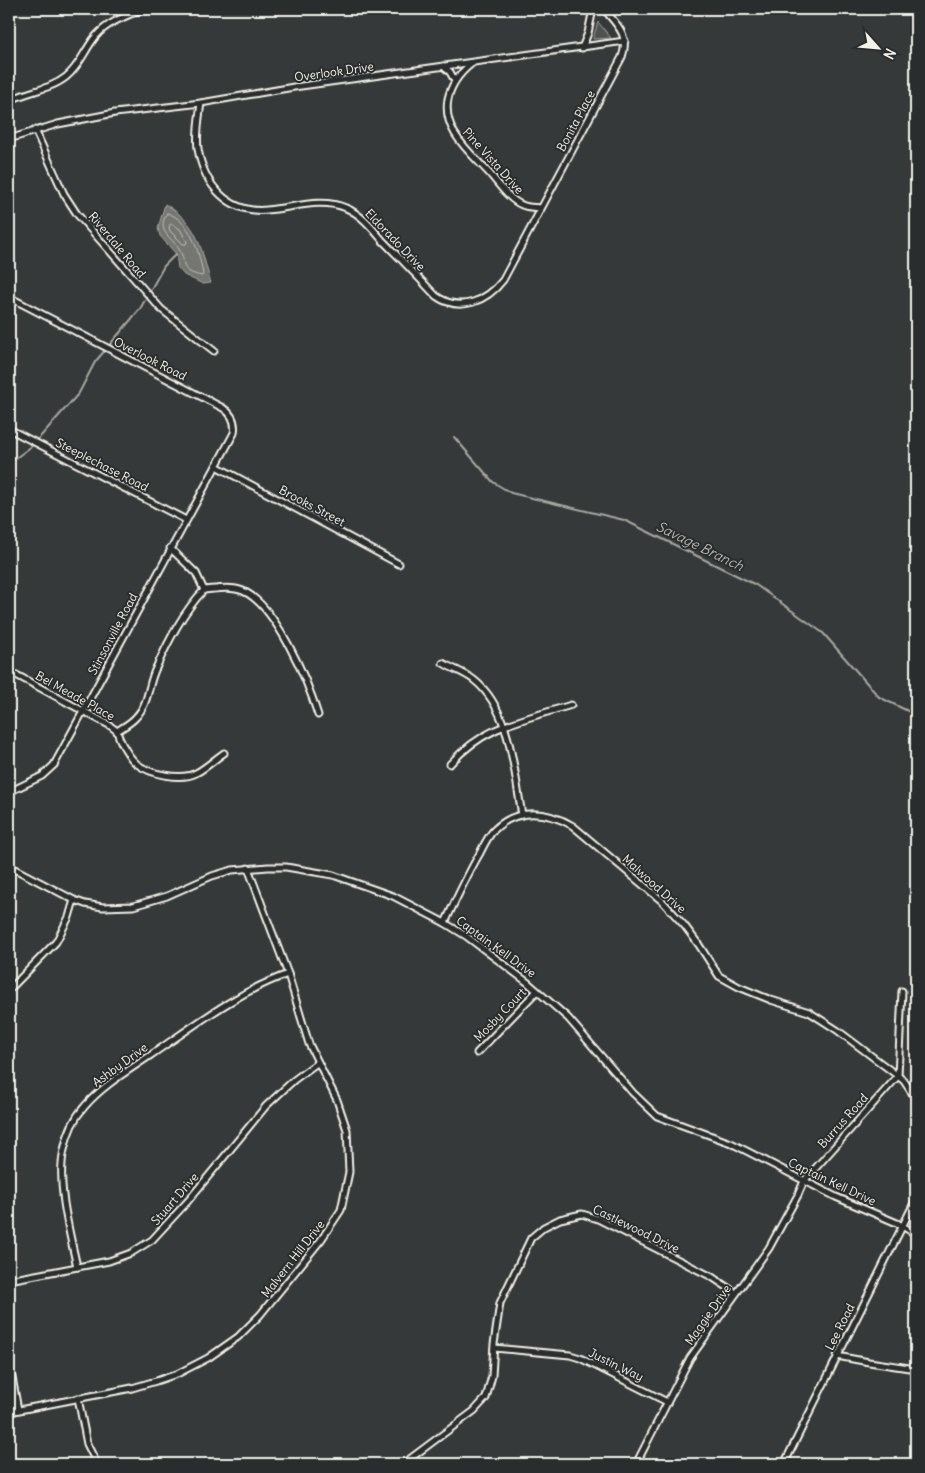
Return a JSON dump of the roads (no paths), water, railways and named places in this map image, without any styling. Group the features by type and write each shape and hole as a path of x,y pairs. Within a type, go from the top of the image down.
{"street":[{"path":"9,84 11,100 61,80 72,72 96,36 118,19 143,9"},
{"path":"582,48 588,33 593,9"},
{"path":"604,9 621,30 625,42"},
{"name":"Overlook Drive","path":"9,139 81,118 201,103 294,87 625,42"},
{"name":"Bonita Place","path":"541,208 622,57 625,42"},
{"name":"Pine Vista Drive","path":"472,64 455,81 449,94 447,113 452,129 456,136 513,199 524,206 541,208"},
{"path":"443,66 450,72 455,81"},
{"name":"Eldorado Drive","path":"201,103 198,135 200,155 209,180 222,197 237,206 251,210 322,203 347,208 362,219 436,296 446,302 470,303 487,296 496,289 503,280 541,208"},
{"name":"Riverdale Road","path":"35,130 60,186 77,214 160,309 214,351"},
{"name":"Overlook Road","path":"9,297 228,411 235,425 234,433 216,466"},
{"name":"Steeplechase Road","path":"9,428 186,520"},
{"name":"Stinsonville Road","path":"9,792 42,776 54,765 216,466"},
{"name":"Brooks Street","path":"216,466 399,564"},
{"path":"170,548 196,573 204,590"},
{"path":"117,731 136,718 141,711 147,699 155,670 168,643 188,607 204,590 241,590 259,603 289,645 304,675 318,715"},
{"path":"443,663 474,680 493,702 504,725 522,815"},
{"name":"Bel Meade Place","path":"9,671 83,710 117,731 118,738 136,764 168,776 181,777 195,774 224,753"},
{"path":"450,764 471,743 492,730 572,705"},
{"name":"Malwood Drive","path":"445,922 475,861 494,830 504,822 522,815 547,815 560,818 573,826 662,902 694,939 719,976 747,991 809,1012 830,1025 898,1076"},
{"name":"Captain Kell Drive","path":"9,866 74,900 103,907 133,906 167,896 212,876 248,868 286,867 333,875 393,896 445,922 487,950 537,991 568,1018 633,1093 657,1116 730,1143 836,1197 916,1234"},
{"name":"Malvern Hill Drive","path":"9,1412 156,1381 177,1374 208,1358 249,1327 322,1240 341,1210 347,1186 349,1162 347,1130 338,1100 317,1063 309,1044 288,974 248,868"},
{"path":"9,990 56,942 69,917 74,900"},
{"name":"Ashby Drive","path":"77,1267 64,1200 61,1172 66,1143 76,1120 84,1108 105,1087 217,1010 267,981 288,974"},
{"name":"Mosby Court","path":"477,1053 537,991"},
{"path":"902,991 898,1076 916,1099"},
{"name":"Stuart Drive","path":"9,1280 121,1257 152,1240 188,1200 266,1106 294,1080 317,1063"},
{"name":"Burrus Road","path":"804,1181 898,1076"},
{"name":"Maggie Drive","path":"636,1464 690,1358 769,1248 804,1181"},
{"name":"Lee Road","path":"784,1464 916,1199"},
{"name":"Castlewood Drive","path":"403,1464 474,1411 486,1398 492,1376 500,1302 531,1238 544,1227 560,1219 582,1214 598,1218 712,1277 736,1293"},
{"name":"Justin Way","path":"494,1348 570,1355 580,1358 667,1402"},
{"path":"837,1356 916,1369"},
{"path":"12,1377 18,1410"},
{"path":"78,1398 87,1444 98,1464"}],"water":[{"path":"165,204 177,212 192,229 201,248 211,283 203,284 184,275 178,268 176,254 160,236 158,228"}],"waterway":[{"path":"9,463 32,446 79,393 95,362 140,309 164,266 176,254"},
{"name":"Savage Branch","path":"454,437 493,482 511,493 624,520 756,585 823,633 879,697 916,715"}]}
